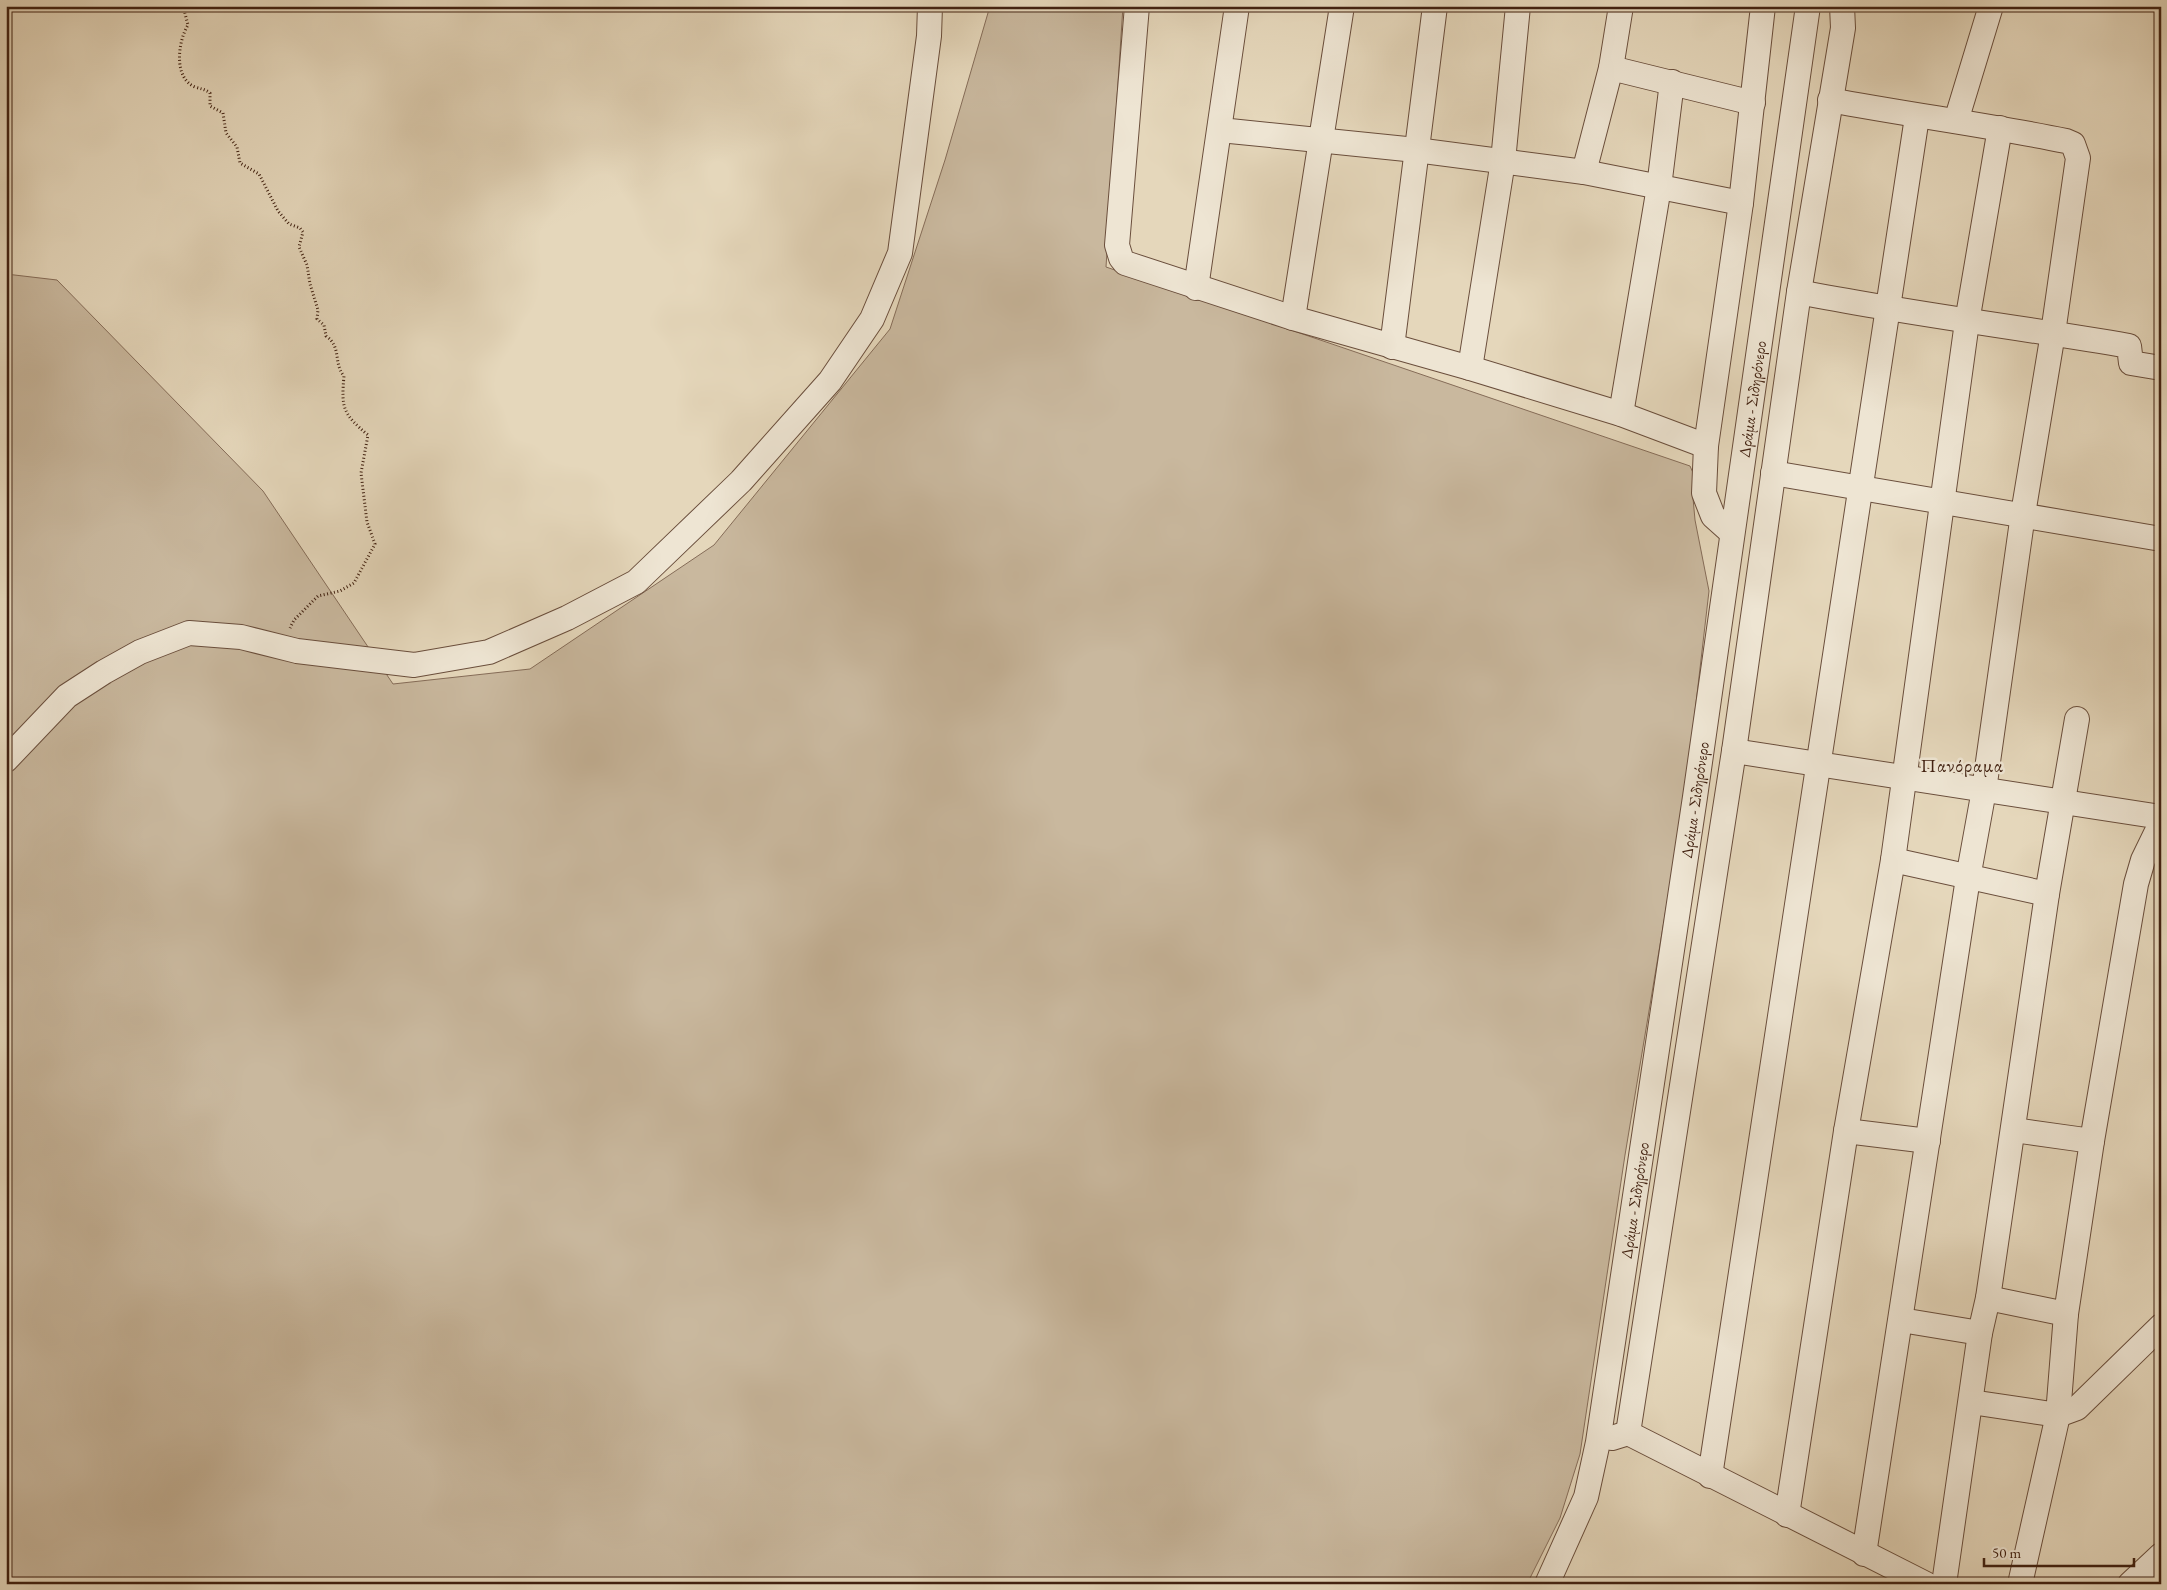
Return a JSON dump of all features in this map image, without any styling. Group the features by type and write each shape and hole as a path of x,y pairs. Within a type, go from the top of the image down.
{"street":[{"path":"6,760 67,696 140,652 189,633 241,637 297,651 414,665 489,652 567,618 636,582 741,481 830,381 872,319 900,254 929,36 930,6"},
{"path":"1137,6 1118,252 1125,263 1196,288 1293,318 1470,368 1621,414 1706,446"},
{"path":"1196,288 1238,6"},
{"path":"1293,318 1342,6"},
{"path":"1392,347 1435,6"},
{"path":"1470,368 1503,161 1518,6"},
{"path":"1584,172 1611,68 1621,6"},
{"path":"1732,532 1713,516 1704,493 1706,446 1741,203 1763,6"},
{"name":"Δράμα - Σιδηρόνερο","path":"1547,1584 1586,1498 1598,1442 1693,807 1808,6"},
{"path":"1628,1433 1734,751 1799,292 1830,100 1844,28 1842,6"},
{"path":"1956,121 1991,6"},
{"path":"1611,68 1753,103"},
{"path":"1621,414 1659,187 1672,82"},
{"path":"1830,100 1917,117 2000,128 2066,141 2073,144 2077,150 2078,158 2053,332 2023,514 1984,790 1968,878 1864,1554"},
{"path":"1710,1476 1862,489 1917,117"},
{"path":"1787,1515 1846,1132 1893,860 1967,322 2000,128"},
{"path":"1220,130 1321,142 1416,150 1584,172 1741,203"},
{"path":"1799,292 1887,310 2053,332 2129,346 2131,363 2161,368"},
{"path":"1773,473 2023,514 2161,539"},
{"path":"1944,1584 1980,1333 1988,1298 2014,1130 2047,894 2077,719"},
{"path":"1734,751 2161,817"},
{"path":"2020,1584 2058,1415 2066,1314 2092,1141 2136,884 2143,860 2156,847 2161,823"},
{"path":"1893,860 2047,894"},
{"path":"2014,1130 2092,1141"},
{"path":"1846,1132 1928,1141"},
{"path":"1988,1298 2066,1314"},
{"path":"1901,1320 1980,1333"},
{"path":"1971,1402 2058,1415 2076,1408 2161,1326"},
{"path":"1598,1442 1628,1433 1926,1584"},
{"path":"2130,1584 2161,1554"}],"path":[{"path":"183,6 188,26 181,38 180,48 184,76 195,87 210,93 210,106 223,113 226,133 237,147 240,163 259,174 278,211 289,224 300,228 303,232 299,247 307,265 310,284 318,310 317,319 324,325 326,336 334,341 336,347 338,365 344,376 342,394 345,412 354,424 368,435 361,473 367,522 375,544 354,584 340,591 318,596 294,620 281,647"}],"shaded area":[{"path":"990,6 1123,6 1106,267 1690,466 1694,475 1693,498 1695,520 1709,591 1686,789 1625,1155 1580,1454 1560,1518 1527,1584 6,1584 6,274 57,280 263,491 393,684 530,669 714,545 890,329 945,160"}],"district":[{"name":"Πανόραμα","path":"1962,765"}]}
